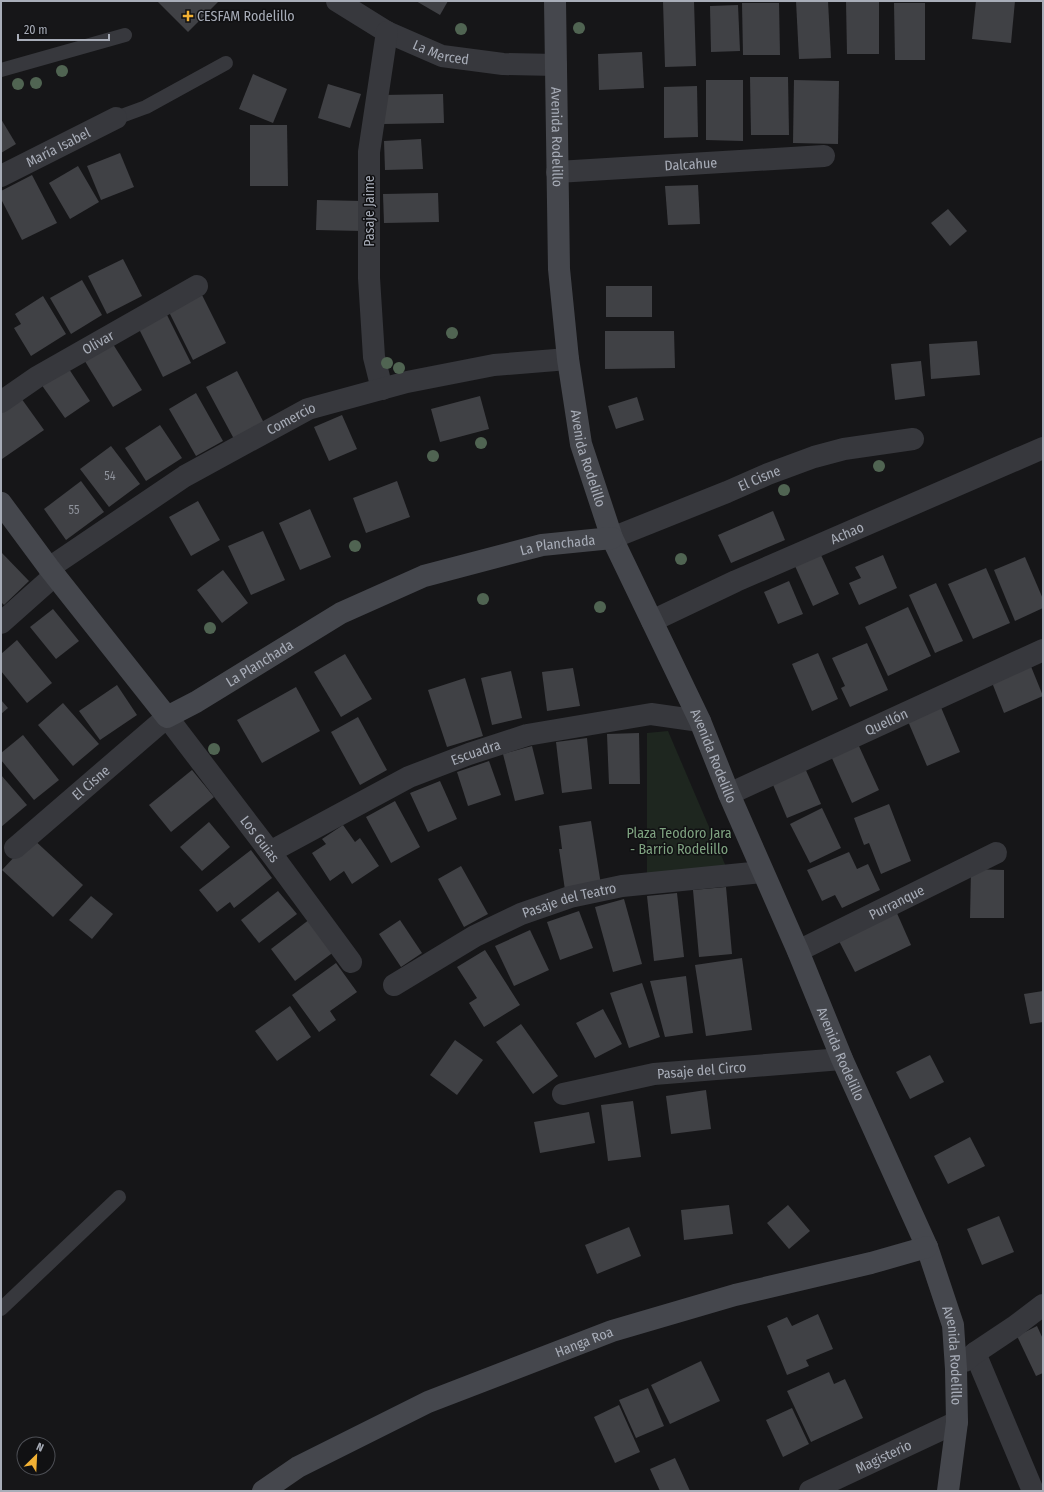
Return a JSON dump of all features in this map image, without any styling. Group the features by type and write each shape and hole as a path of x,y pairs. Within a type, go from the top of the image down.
{"street":[{"name":"La Merced","path":"337,1 387,32 442,56 503,64 556,65"},
{"name":"Avenida Rodelillo","path":"555,1 559,269 568,359 581,444 612,538 700,721 729,794 798,952 842,1059 927,1247 953,1325 958,1422 948,1491"},
{"name":"Pasaje Jaime","path":"382,389 374,357 369,278 369,152 387,32"},
{"name":"María Isabel","path":"1,176 116,118"},
{"name":"Dalcahue","path":"557,172 824,156"},
{"name":"Olivar","path":"1,402 37,377 196,286"},
{"name":"Comercio","path":"1,623 52,572 185,476 308,409 407,382 494,365 568,359"},
{"name":"El Cisne","path":"612,538 768,474 814,457 844,449 913,439"},
{"name":"Achao","path":"652,622 736,581 1043,448"},
{"path":"1,503 52,572 167,717"},
{"name":"La Planchada","path":"167,717 202,698 341,612 424,576 542,546 612,538"},
{"name":"Quellón","path":"729,794 1043,650"},
{"name":"Escuadra","path":"270,852 409,777 468,754 527,735 651,714 700,721"},
{"name":"El Cisne","path":"15,848 167,717"},
{"name":"Los Guias","path":"167,717 270,852 351,962"},
{"name":"Purranque","path":"798,952 996,853"},
{"name":"Pasaje del Teatro","path":"394,985 475,936 521,914 570,897 622,886 762,872"},
{"name":"Pasaje del Circo","path":"563,1094 654,1074 842,1059"},
{"name":"Hanga Roa","path":"262,1491 298,1467 428,1402 612,1331 735,1295 871,1264 927,1247"},
{"path":"956,1369 975,1353 1014,1327 1043,1305"},
{"name":"Avenida Rodelillo","path":"975,1353 1033,1491"},
{"name":"Magisterio","path":"810,1491 958,1422"}],"lane":[{"path":"1,70 125,36"},
{"path":"116,118 146,107 226,63"},
{"path":"1,1310 119,1197"}],"green space":[{"name":"Plaza Teodoro Jara - Barrio Rodelillo","path":"668,731 727,869 647,879 647,733"}],"building":[{"name":"CESFAM Rodelillo","path":"157,1 219,1 188,32"},
{"path":"416,1 448,1 440,15"},
{"path":"663,1 694,1 696,66 665,67"},
{"path":"796,1 828,1 831,58 799,59"},
{"path":"846,1 879,1 879,54 847,54"},
{"path":"976,1 1015,1 1011,43 972,39"},
{"path":"742,3 779,3 780,55 743,55"},
{"path":"894,3 925,3 925,60 895,60"},
{"path":"738,5 740,51 711,52 710,6"},
{"path":"642,52 644,88 599,90 598,54"},
{"path":"253,74 287,89 273,123 239,109"},
{"path":"750,77 788,77 789,135 751,135"},
{"path":"706,80 743,80 743,141 706,140"},
{"path":"794,80 839,81 838,144 793,143"},
{"path":"328,84 361,94 350,128 318,118"},
{"path":"697,86 698,137 664,138 664,87"},
{"path":"443,94 444,123 383,124 382,95"},
{"path":"1,119 16,144 1,153"},
{"path":"250,125 287,125 288,186 250,186"},
{"path":"421,139 423,169 385,170 384,141"},
{"path":"120,153 134,187 101,200 87,166"},
{"path":"78,166 99,202 70,219 49,183"},
{"path":"32,175 57,223 22,240 1,199 1,191"},
{"path":"698,185 700,224 668,225 665,186"},
{"path":"438,193 439,222 384,223 383,194"},
{"path":"317,200 362,201 362,231 316,230"},
{"path":"948,209 967,231 950,246 931,223"},
{"path":"123,259 142,296 107,314 88,276"},
{"path":"82,280 102,315 71,334 50,298"},
{"path":"606,286 652,286 652,317 606,317"},
{"path":"202,295 226,343 193,360 169,312"},
{"path":"43,296 66,334 31,356 14,328 21,324 15,314"},
{"path":"166,313 191,363 163,377 138,327"},
{"path":"605,331 674,331 675,368 605,369"},
{"path":"111,341 142,390 113,407 83,358"},
{"path":"977,341 980,375 931,379 929,344"},
{"path":"921,361 925,396 895,400 891,364"},
{"path":"67,366 90,401 65,418 41,384"},
{"path":"237,371 264,423 234,439 206,387"},
{"path":"196,393 223,441 196,456 169,409"},
{"path":"480,396 489,429 440,442 431,409"},
{"path":"637,397 644,420 616,429 608,406"},
{"path":"21,398 44,430 2,459 1,412"},
{"path":"342,415 357,449 329,461 314,427"},
{"path":"160,425 182,458 146,481 125,448"},
{"path":"111,446 140,484 109,507 80,469"},
{"path":"81,481 104,512 66,540 44,509"},
{"path":"397,481 410,517 366,533 353,498"},
{"path":"198,501 220,540 191,556 169,517"},
{"path":"310,509 331,557 300,570 279,523"},
{"path":"773,511 785,540 731,563 718,535"},
{"path":"263,531 285,580 251,595 228,546"},
{"path":"1,552 29,581 4,605 1,602"},
{"path":"821,555 839,594 813,606 795,566"},
{"path":"883,555 897,588 859,605 849,583 861,578 855,567"},
{"path":"1025,557 1043,599 1043,608 1015,621 994,570"},
{"path":"986,568 1010,623 973,639 948,584"},
{"path":"223,570 248,603 222,623 197,590"},
{"path":"789,581 803,614 778,624 764,592"},
{"path":"936,583 963,641 935,653 909,595"},
{"path":"908,607 931,656 888,676 865,627"},
{"path":"53,609 79,641 56,659 30,627"},
{"path":"17,640 52,683 27,703 1,671 1,654"},
{"path":"867,643 888,690 850,707 841,688 845,686 832,658"},
{"path":"818,653 838,699 812,711 792,664"},
{"path":"345,654 372,699 341,717 314,672"},
{"path":"1030,664 1043,696 1004,713 991,680"},
{"path":"573,668 580,706 547,711 542,672"},
{"path":"511,671 522,718 492,725 481,678"},
{"path":"465,678 483,736 447,747 428,690"},
{"path":"117,685 137,715 100,740 79,711"},
{"path":"296,687 320,731 262,763 237,720"},
{"path":"1,700 8,708 1,714"},
{"path":"63,703 99,744 73,766 38,725"},
{"path":"940,705 960,752 927,766 907,719"},
{"path":"358,717 387,770 360,785 331,732"},
{"path":"639,733 640,784 609,784 607,734"},
{"path":"23,735 59,780 34,800 1,760 1,753"},
{"path":"587,738 592,789 562,793 556,742"},
{"path":"858,744 879,790 852,803 831,756"},
{"path":"532,746 544,794 515,801 503,754"},
{"path":"489,761 501,795 468,806 457,772"},
{"path":"804,766 821,804 787,818 771,780"},
{"path":"192,770 214,797 171,832 149,805"},
{"path":"1,775 27,805 1,827"},
{"path":"440,781 457,819 428,832 410,793"},
{"path":"395,801 420,847 391,863 366,817"},
{"path":"889,804 911,861 881,874 869,843 864,845 854,818"},
{"path":"822,808 841,848 810,863 790,824"},
{"path":"591,821 601,885 565,890 559,849 562,849 559,826"},
{"path":"209,822 230,847 202,871 180,847"},
{"path":"343,825 355,842 360,838 379,866 352,884 344,871 330,881 312,853 326,844 322,839"},
{"path":"32,838 83,885 53,917 2,870"},
{"path":"251,850 272,878 234,908 230,902 217,912 199,890"},
{"path":"849,852 857,869 868,864 880,890 842,908 835,895 822,901 807,870"},
{"path":"461,866 488,914 464,927 438,879"},
{"path":"971,869 1004,870 1004,918 970,918"},
{"path":"726,887 732,954 699,957 693,890"},
{"path":"278,891 297,914 259,943 241,920"},
{"path":"677,893 684,957 654,961 647,896"},
{"path":"91,896 113,914 92,939 69,920"},
{"path":"624,899 642,964 613,972 595,907"},
{"path":"579,911 593,948 560,960 547,922"},
{"path":"896,911 911,945 855,972 838,939"},
{"path":"310,919 335,951 295,981 271,949"},
{"path":"400,920 422,953 401,967 379,934"},
{"path":"530,930 549,970 514,986 495,946"},
{"path":"485,950 520,1005 484,1027 469,1003 477,998 457,967"},
{"path":"742,958 752,1030 706,1036 695,965"},
{"path":"336,963 357,992 330,1011 336,1020 319,1032 292,995"},
{"path":"686,976 693,1033 665,1037 650,981"},
{"path":"642,983 660,1037 629,1048 610,993"},
{"path":"1043,991 1043,1022 1030,1024 1024,994"},
{"path":"290,1006 311,1037 277,1061 255,1031"},
{"path":"603,1009 622,1044 595,1058 576,1023"},
{"path":"521,1024 558,1076 533,1094 496,1042"},
{"path":"455,1040 483,1060 457,1095 430,1075"},
{"path":"930,1055 944,1082 910,1099 896,1072"},
{"path":"706,1090 711,1129 671,1134 666,1096"},
{"path":"633,1101 641,1157 608,1161 601,1105"},
{"path":"589,1112 595,1143 540,1153 534,1122"},
{"path":"970,1137 985,1166 948,1184 934,1156"},
{"path":"729,1205 733,1234 684,1240 681,1210"},
{"path":"788,1205 810,1231 789,1249 767,1223"},
{"path":"999,1216 1014,1252 982,1265 967,1229"},
{"path":"629,1227 641,1256 597,1274 585,1245"},
{"path":"818,1314 833,1349 806,1360 809,1366 787,1375 767,1326 787,1317 792,1326"},
{"path":"1037,1326 1043,1339 1043,1373 1036,1376 1017,1336"},
{"path":"701,1361 720,1401 670,1424 651,1385"},
{"path":"829,1372 834,1384 845,1379 863,1418 811,1442 787,1391"},
{"path":"648,1388 664,1426 636,1438 619,1400"},
{"path":"619,1405 640,1452 615,1463 594,1417"},
{"path":"792,1408 809,1444 783,1457 766,1420"},
{"path":"675,1458 690,1491 660,1491 650,1469"}],"place":[{"name":"CESFAM Rodelillo","path":"188,16"}]}
